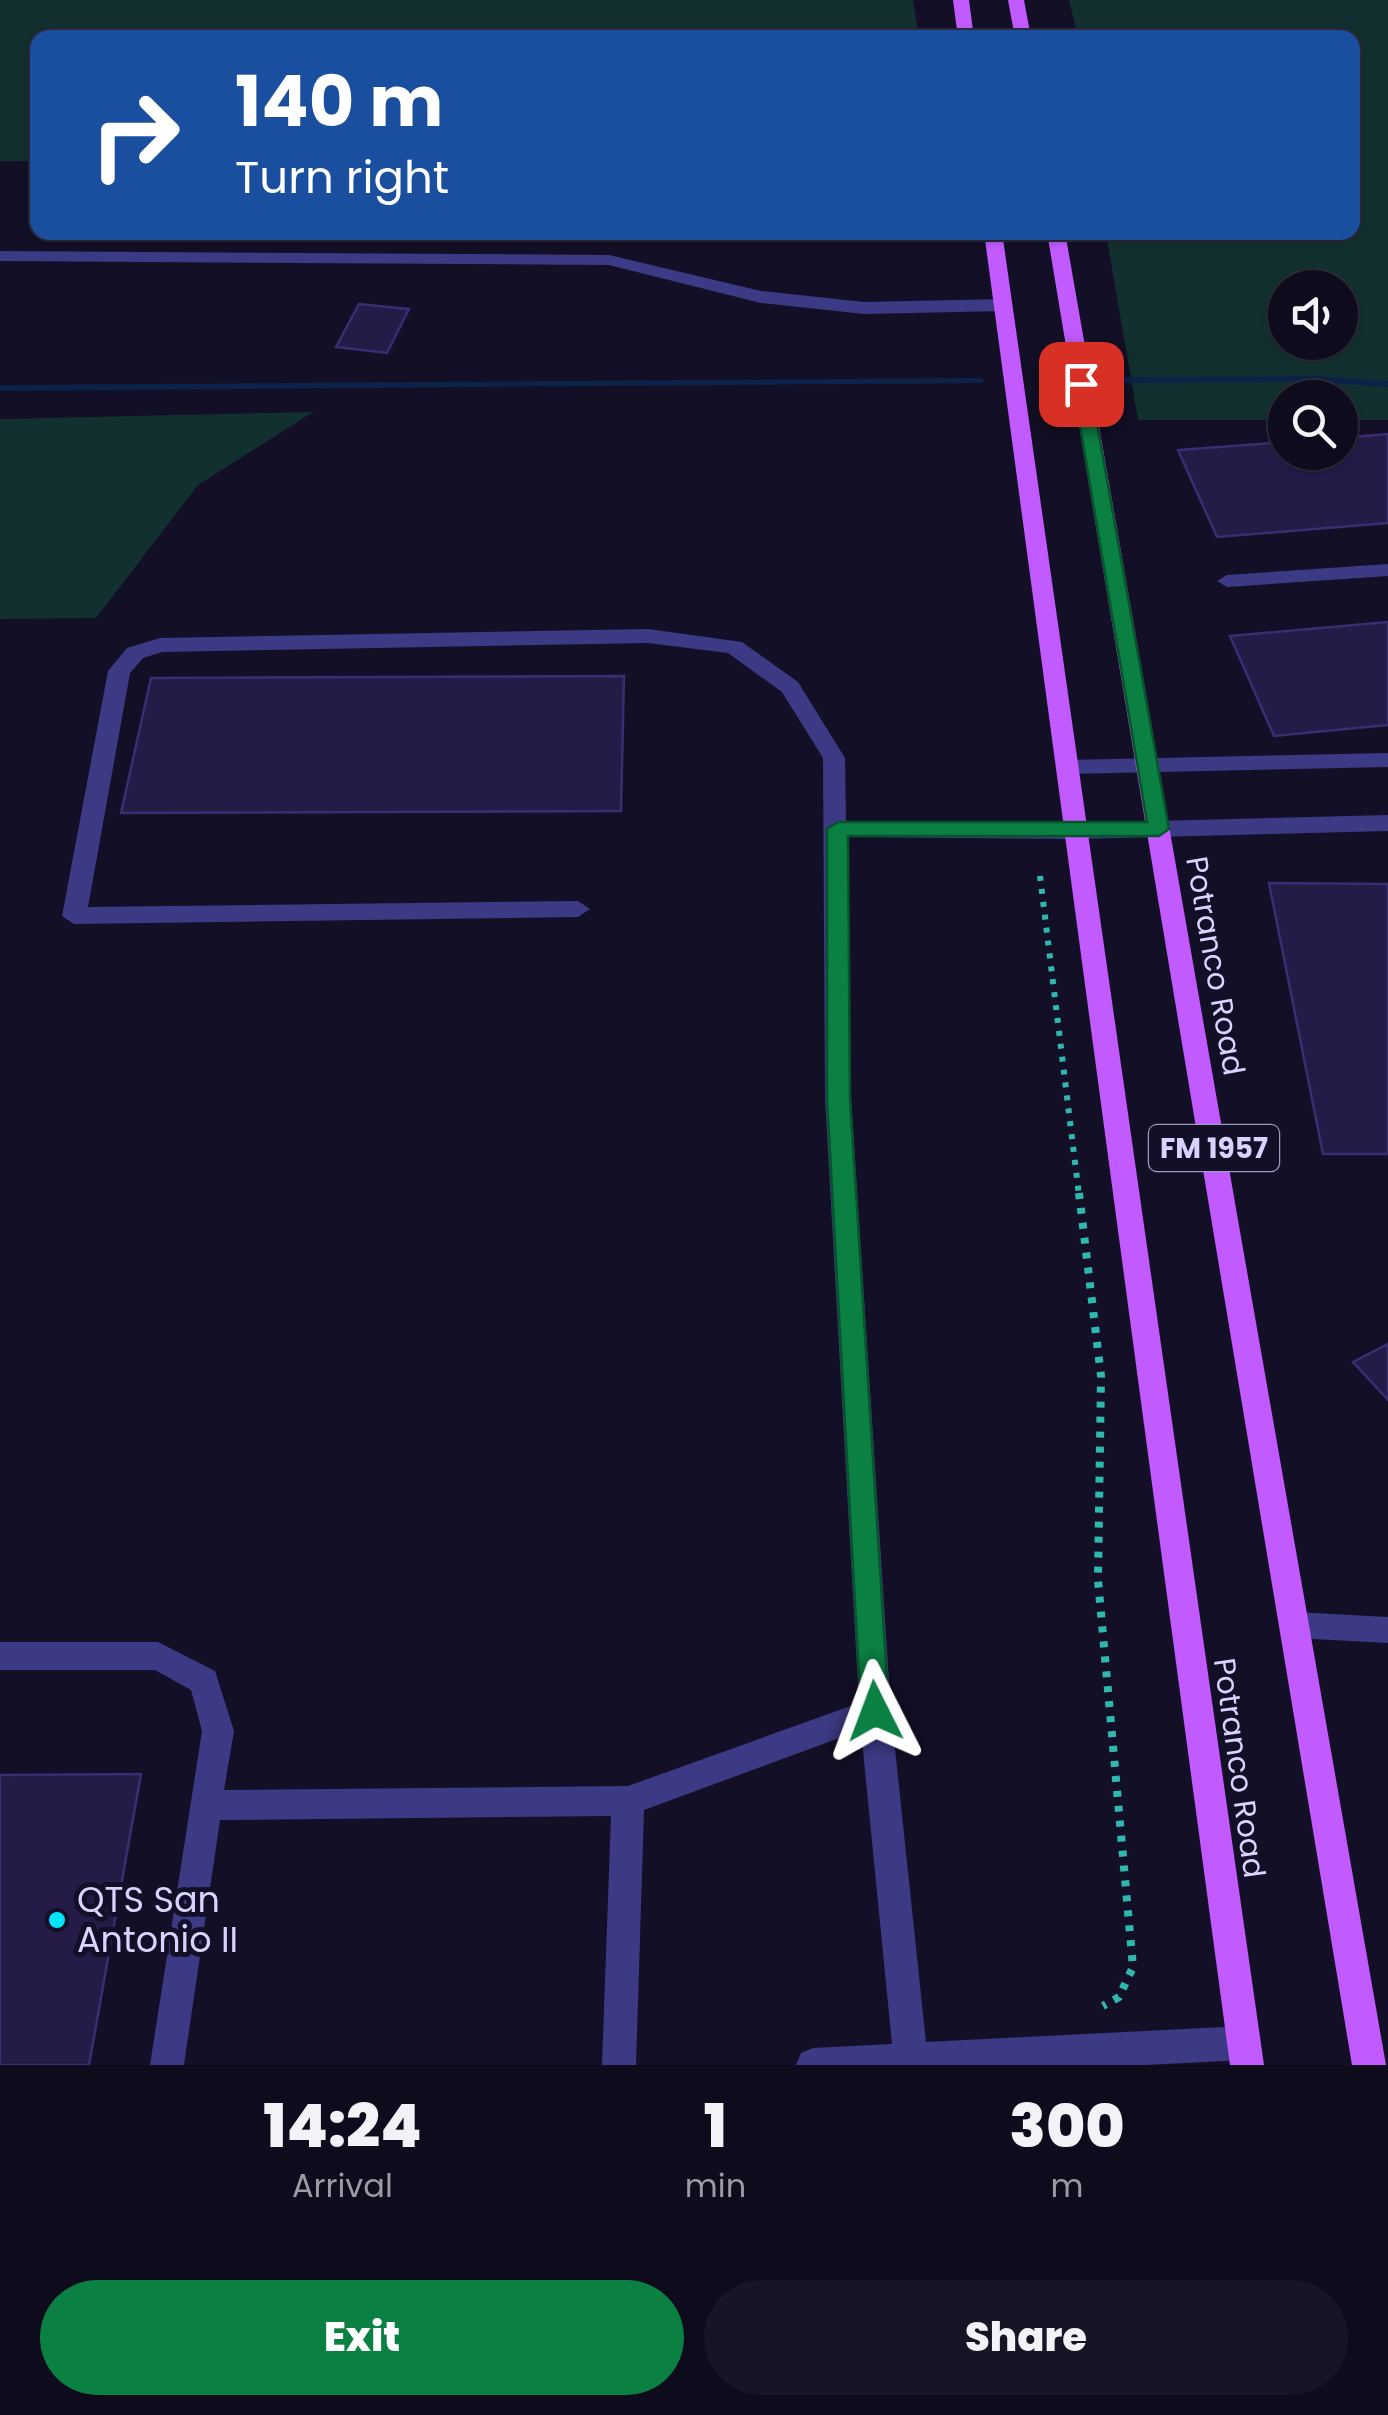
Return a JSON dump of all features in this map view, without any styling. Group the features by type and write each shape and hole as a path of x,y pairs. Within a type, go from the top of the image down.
{"main road":[{"path":"961,0 965,30"},
{"path":"1016,0 1022,30"},
{"name":"Potranco Road","path":"994,240 1246,2054"},
{"name":"Potranco Road","path":"1057,240 1369,2065"}],"lane":[{"path":"0,256 609,260 761,298 864,308 1004,305"},
{"path":"1227,582 1388,570"},
{"path":"578,909 74,916 119,671 135,654 160,644 648,636 734,647 790,687 834,758 838,829 838,1098 875,1711 911,2062"},
{"path":"1067,767 1388,760"},
{"path":"838,829 1077,831 1388,823"},
{"path":"1294,1625 1388,1630"},
{"path":"0,1656 158,1656 204,1681 218,1731 167,2065"},
{"path":"206,1804 628,1802 875,1711"},
{"path":"619,2065 628,1802"},
{"path":"813,2065 1246,2054"}],"path":[{"path":"1034,831 1101,1376 1098,1580 1133,1966 1119,1997 1087,2015"}],"green space":[{"path":"0,0 913,0 918,30 30,30 30,161 0,161"},
{"path":"1069,0 1388,0 1388,420 1358,420 1358,380 1268,380 1268,420 1138,420 1107,240 1360,240 1360,30 1076,30"},
{"path":"313,412 198,485 96,618 0,619 0,419"}],"building":[{"path":"359,304 409,309 387,353 336,347"},
{"path":"1388,434 1388,523 1217,537 1178,450 1268,443 1268,470 1358,470 1358,436"},
{"path":"1388,622 1388,725 1274,736 1230,636"},
{"path":"624,676 621,811 121,813 151,678"},
{"path":"1269,883 1388,884 1388,1154 1323,1154"},
{"path":"1388,1344 1388,1400 1353,1362"},
{"name":"QTS San Antonio II","path":"141,1774 89,2065 0,2065 0,1775"}],"waterway":[{"path":"1121,380 1319,379 1388,384"},
{"path":"0,388 979,381"}],"place":[{"name":"QTS San Antonio II","path":"57,1920"}],"route":[{"path":"875,1711 838,1098 838,829 1159,829 1081,384"}]}
